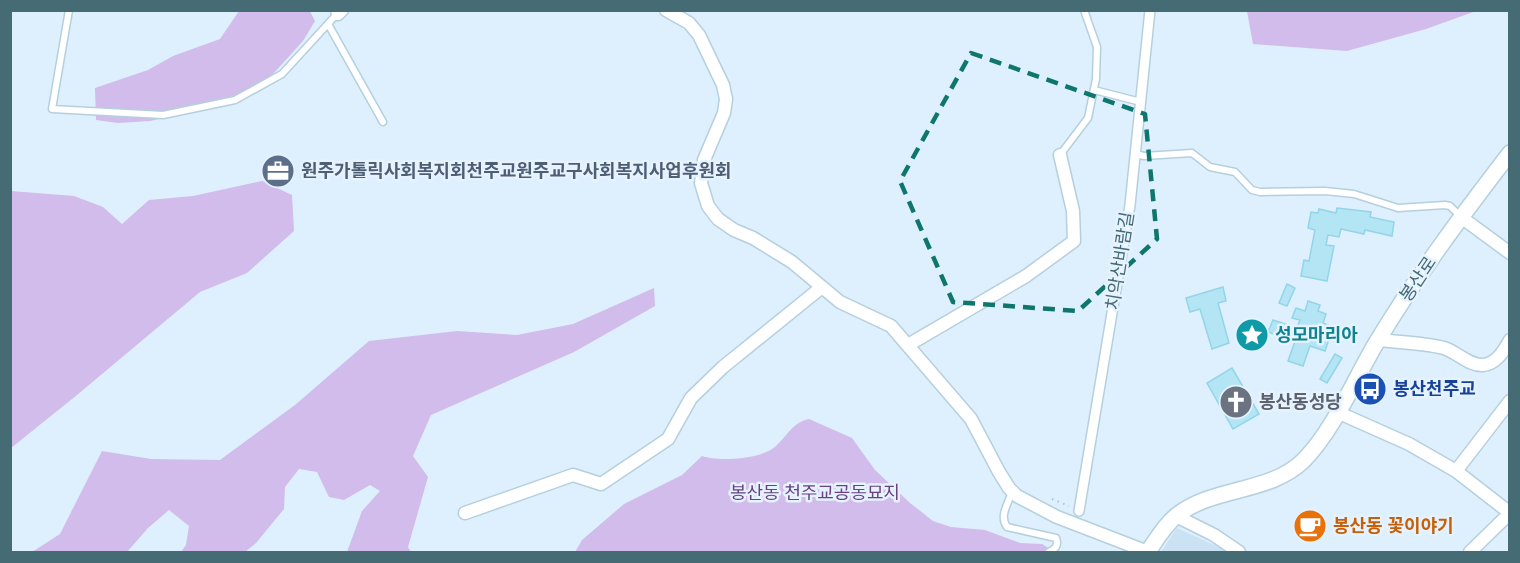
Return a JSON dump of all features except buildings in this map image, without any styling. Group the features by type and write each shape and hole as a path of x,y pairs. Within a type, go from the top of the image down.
{"street":[{"path":"666,10 689,23 699,35 723,85 726,99 724,113 704,160 701,174 701,183 708,206 718,219 792,262 840,302 891,326 971,419 999,472 1017,496 1057,517 1148,552"},
{"name":"치악산바람길","path":"1080,511 1130,205 1150,10"},
{"name":"봉산로","path":"1148,552 1176,516 1195,505 1263,483 1286,473 1303,461 1317,444 1337,412 1378,340 1424,267 1509,153"},
{"path":"908,345 1026,276 1074,241 1073,211 1060,155"},
{"path":"1461,217 1509,253"},
{"path":"465,513 573,475 601,484 668,439 691,398 723,367 822,287"},
{"path":"1378,340 1444,348 1470,362 1482,365 1492,362 1503,352 1509,340"},
{"path":"1456,471 1509,400"},
{"path":"1337,412 1408,444 1456,471 1509,513 1470,552"},
{"path":"1176,516 1214,535 1239,552"}],"lane":[{"path":"69,10 52,110 163,115 235,100 282,74 339,12"},
{"path":"1060,155 1088,118 1094,90 1097,46 1084,10"},
{"path":"328,24 384,122"},
{"path":"1094,90 1141,102"},
{"path":"1135,154 1144,156 1192,153 1210,167 1234,172 1252,190 1260,192 1344,193 1398,208 1445,204 1461,217"},
{"path":"1012,492 1003,517 1004,524 1007,527 1056,538 1058,543 1056,548 1049,552"}],"highlighted area":[{"path":"971,53 1145,114 1157,239 1078,311 953,302 900,181"}],"shaded area":[{"path":"1177,528 1225,550 1227,552 1161,552"}],"green space":[{"path":"1247,10 1476,11 1426,29 1347,51 1253,44"},
{"path":"239,11 310,11 315,21 303,41 273,74 225,104 150,121 118,123 96,120 95,88 148,70 173,56 220,39"},
{"path":"262,181 292,195 294,231 247,273 200,292 11,448 11,191 74,196 103,207 122,224 149,200 193,196"},
{"path":"654,288 655,306 574,352 431,415 413,456 428,477 408,547 411,552 347,552 362,511 380,491 370,485 344,500 329,497 317,472 299,469 285,487 284,509 256,543 245,552 181,552 186,545 189,526 169,510 148,528 127,552 32,552 60,534 102,451 151,459 220,460 295,405 369,341 457,331 517,335 573,324"},
{"name":"봉산동 천주교공동묘지","path":"809,419 852,438 875,470 933,521 951,527 985,530 1020,543 1042,544 1050,549 1050,552 575,552 582,540 624,504 682,475 702,456 729,459 761,454 776,446 798,423"}],"place":[{"name":"원주가톨릭사회복지회천주교원주교구사회복지사업후원회","path":"278,171"},
{"name":"성모마리아","path":"1252,335"},
{"name":"봉산천주교","path":"1370,389"},
{"name":"봉산동성당","path":"1236,402"},
{"name":"봉산동 꽃이야기","path":"1310,526"}]}
